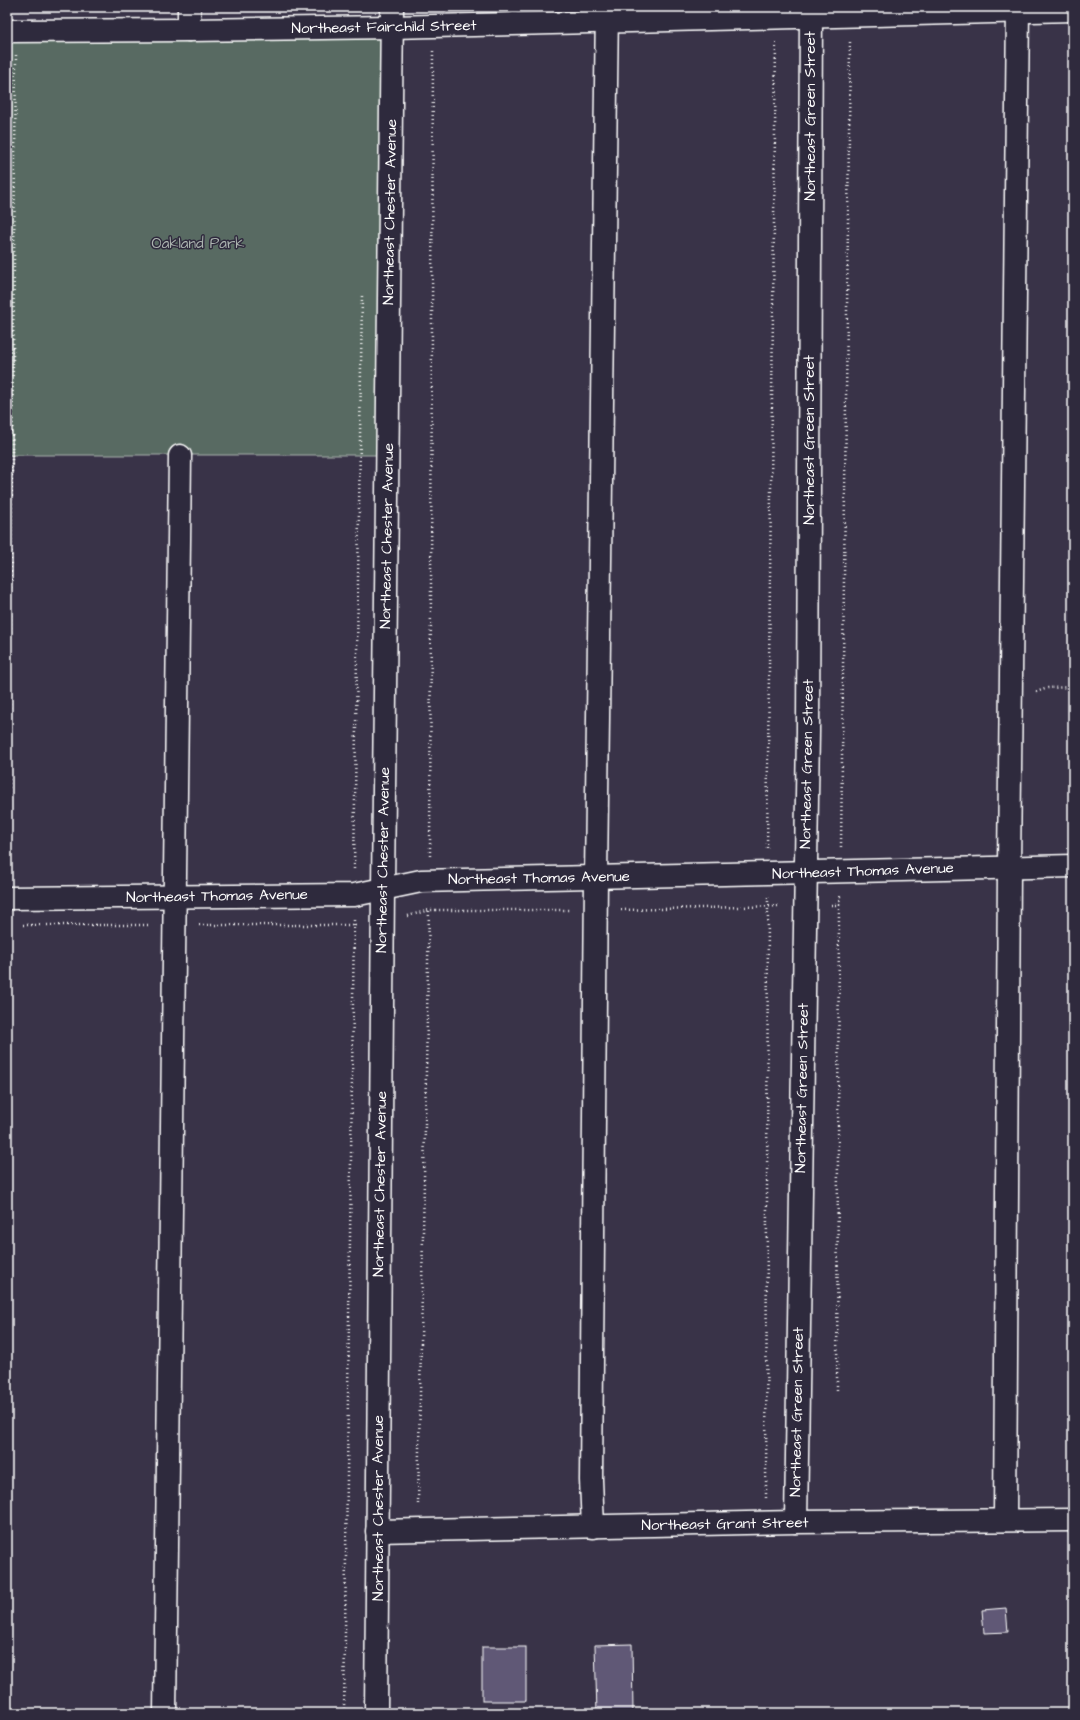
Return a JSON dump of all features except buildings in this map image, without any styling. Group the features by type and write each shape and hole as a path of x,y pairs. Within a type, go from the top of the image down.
{"street":[{"path":"189,7 189,30"},
{"path":"1005,1520 1010,699 1018,9"},
{"name":"Northeast Fairchild Street","path":"12,31 189,30 392,17 433,26 607,14 777,17 811,11 850,15 1018,9 1073,10"},
{"name":"Northeast Green Street","path":"796,1522 808,723 811,11"},
{"path":"593,1527 591,1480 596,877 607,14"},
{"name":"Northeast Chester Avenue","path":"376,1713 392,17"},
{"path":"165,1713 180,456"},
{"name":"Northeast Thomas Avenue","path":"8,898 354,895 421,881 1073,866"},
{"name":"Northeast Grant Street","path":"377,1531 767,1522 1073,1520"}],"path":[{"path":"837,1390 839,905 841,872 850,15"},
{"path":"767,1522 769,874 767,851 777,17"},
{"path":"418,1530 430,881 433,26"},
{"path":"7,1023 11,478 12,31"},
{"path":"344,1713 362,291"},
{"path":"1010,699 1048,688 1073,687"},
{"path":"8,926 174,924 354,925 383,924 429,910 596,910 839,905"}],"green space":[{"name":"Oakland Park","path":"392,27 387,455 7,455 7,31"}]}
